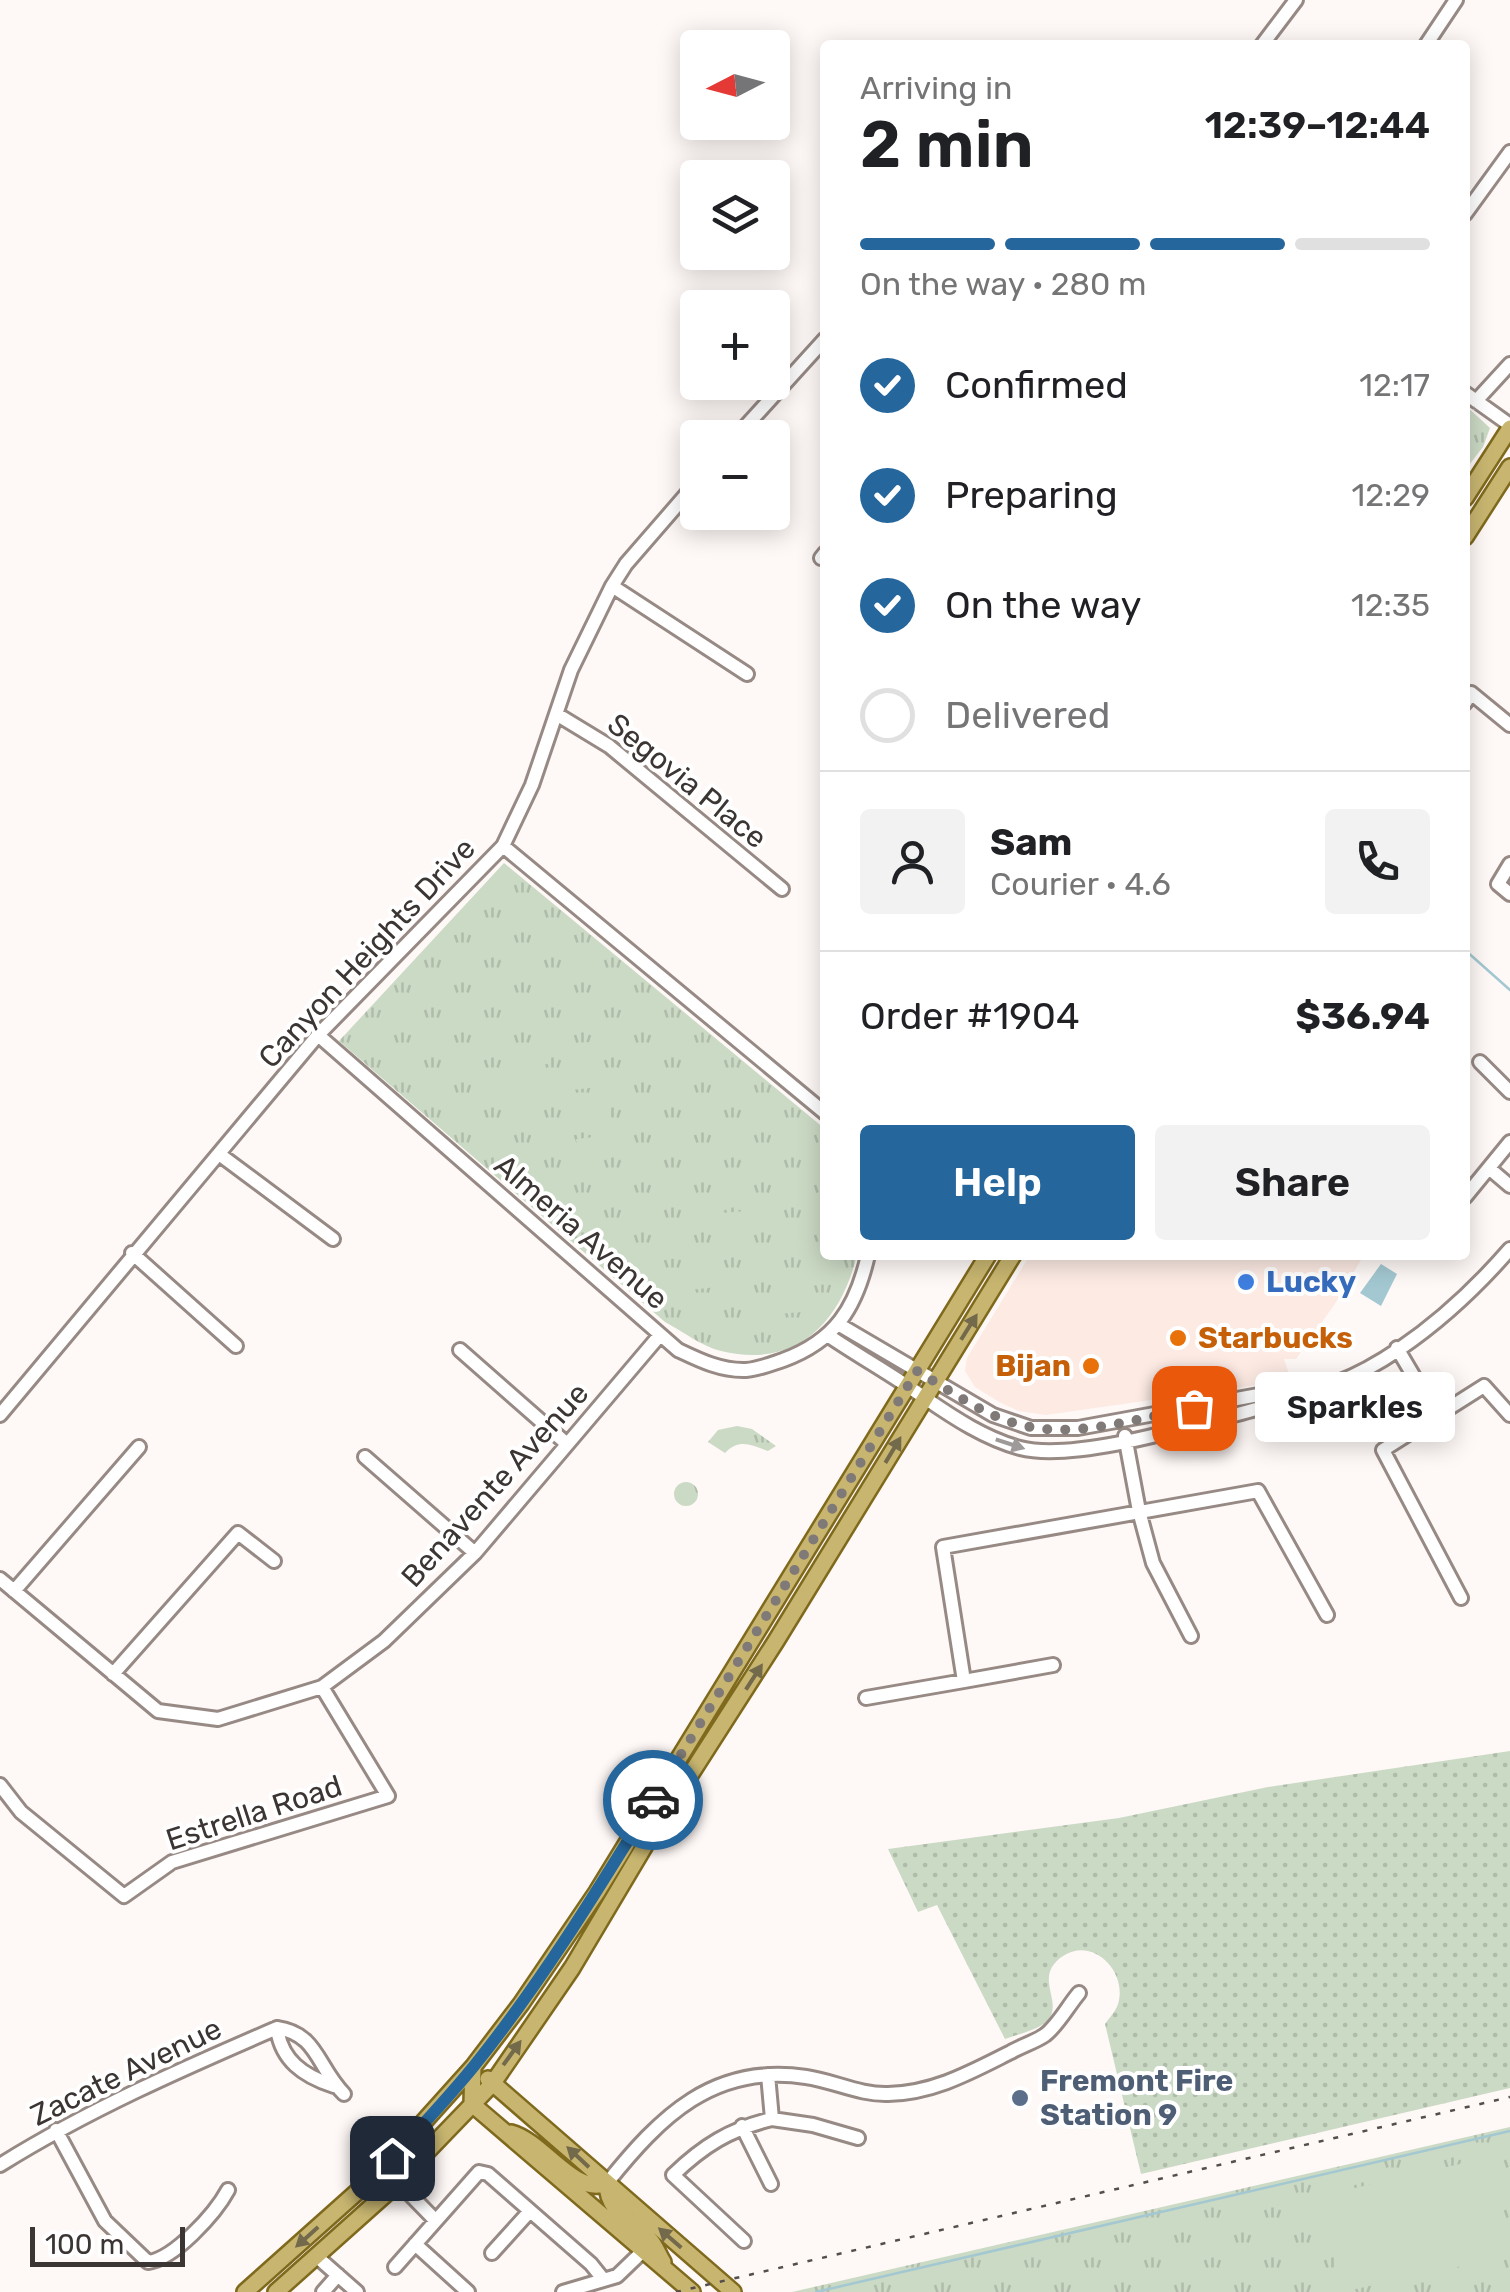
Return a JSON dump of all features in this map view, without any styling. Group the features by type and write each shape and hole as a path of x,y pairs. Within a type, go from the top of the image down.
{"main road":[{"path":"1470,490 1510,427"},
{"path":"1470,528 1510,467"},
{"path":"245,2292 375,2176 473,2067 592,1901 985,1260"},
{"path":"276,2292 398,2182 492,2082 572,1968 1009,1260"},
{"path":"473,2067 733,2292"},
{"path":"472,2104 473,2067"},
{"path":"472,2104 692,2292"},
{"path":"498,2127 527,2138 584,2184 597,2188 607,2183"},
{"path":"607,2183 607,2196 613,2206 651,2242 675,2278"}],"street":[{"path":"1266,40 1296,0"},
{"path":"1429,40 1456,0"},
{"path":"1470,207 1510,152"},
{"path":"751,420 820,344"},
{"path":"1510,364 1471,397 1510,427"},
{"name":"Canyon Heights Drive","path":"0,1415 318,1035 502,846 532,785 570,670 612,586 680,502"},
{"path":"612,586 747,674"},
{"path":"1470,694 1510,724"},
{"name":"Segovia Place","path":"558,715 609,746 782,889"},
{"path":"502,846 820,1105"},
{"path":"1510,864 1498,884 1510,894"},
{"name":"Almeria Avenue","path":"318,1035 678,1350 708,1364 744,1370 762,1368 819,1344 833,1330"},
{"path":"1480,1062 1510,1092"},
{"path":"1470,1191 1510,1142"},
{"path":"219,1154 333,1239"},
{"path":"1490,1169 1510,1186"},
{"path":"833,1330 907,1387 978,1431 1020,1448 1062,1450 1126,1441 1268,1406 1284,1396 1334,1383 1397,1348 1458,1302 1510,1249"},
{"path":"132,1253 236,1346"},
{"path":"833,1330 858,1285 866,1260"},
{"path":"833,1330 917,1371 993,1415 1031,1428 1053,1430 1264,1394 1284,1396"},
{"name":"Benavente Avenue","path":"0,1579 158,1710 218,1718 322,1687 384,1642 476,1553 660,1335"},
{"path":"1397,1348 1436,1414"},
{"path":"460,1350 567,1444"},
{"path":"1461,1598 1383,1450 1484,1386 1510,1415"},
{"path":"1123,1421 1153,1563 1191,1636"},
{"path":"14,1592 140,1447"},
{"path":"365,1457 476,1553"},
{"path":"964,1681 943,1547 1139,1511 1258,1491 1327,1615"},
{"path":"113,1674 238,1532 274,1561"},
{"path":"866,1698 1053,1665"},
{"name":"Estrella Road","path":"0,1784 21,1812 124,1896 172,1862 388,1796 322,1687"},
{"path":"607,2183 650,2132 684,2104 725,2084 768,2075 816,2079 864,2092 922,2091 956,2079 1046,2034 1079,1993"},
{"path":"277,2028 295,2030 305,2036 340,2090 286,2058 277,2028"},
{"name":"Zacate Avenue","path":"0,2165 56,2130 148,2084 277,2028"},
{"path":"768,2075 772,2119"},
{"path":"744,2240 673,2176 696,2152 742,2126 772,2119 858,2138"},
{"path":"742,2126 771,2184"},
{"path":"56,2130 105,2221 148,2262 161,2260 218,2209 228,2190"},
{"path":"395,2267 479,2172 488,2174 530,2210 603,2279"},
{"path":"398,2182 435,2220"},
{"path":"492,2253 530,2210"},
{"path":"415,2244 468,2292"},
{"path":"562,2292 617,2276 643,2250"},
{"path":"316,2256 357,2292"},
{"path":"323,2292 338,2274"}],"shaded area":[{"path":"1027,1260 1361,1260 1296,1359 1284,1359 1291,1380 1046,1415 1019,1411 975,1387 965,1371 967,1358"}],"green space":[{"path":"1470,410 1490,428 1483,447 1470,464"},
{"path":"504,863 820,1125 820,1260 855,1260 839,1302 811,1336 793,1347 748,1355 721,1351 700,1342 665,1322 339,1041"},
{"path":"604,1041 606,1058 568,1061 567,1044"},
{"path":"546,1046 548,1064 511,1067 510,1050"},
{"path":"606,1069 608,1086 571,1090 569,1073"},
{"path":"549,1075 551,1092 514,1096 513,1079"},
{"path":"610,1107 612,1124 575,1128 573,1110"},
{"path":"613,1135 615,1153 578,1156 576,1139"},
{"path":"746,1211 748,1228 711,1232 709,1214"},
{"path":"749,1237 750,1254 713,1257 712,1240"},
{"path":"688,1240 690,1257 653,1261 651,1243"},
{"path":"820,1241 820,1259 803,1261 802,1243"},
{"path":"826,1267 828,1284 791,1288 789,1270"},
{"path":"725,1269 726,1286 689,1290 687,1272"},
{"path":"813,1294 815,1311 777,1314 776,1297"},
{"path":"737,1426 752,1429 776,1446 768,1451 741,1444 725,1453 708,1442 718,1430"},
{"path":"686,1482 698,1494 686,1506 674,1494"},
{"path":"1510,1751 1510,2088 1141,2174 1105,2024 1118,2004 1120,1992 1113,1969 1096,1954 1086,1951 1063,1956 1050,1972 1053,2005 1048,2020 1005,2039 937,1905 918,1912 888,1849 1119,1818 1268,1787"},
{"path":"1510,2127 1510,2292 792,2292"},
{"path":"1486,2158 1508,2256 1342,2292 1320,2196"}],"water":[{"path":"1381,1264 1397,1274 1381,1306 1360,1293"}],"waterway":[{"path":"1470,954 1510,990"},
{"path":"816,2292 1510,2131"}],"railway":[{"path":"676,2292 1510,2097"}],"way so far":[{"path":"653,1800 917,1371 993,1415 1031,1428 1078,1428 1194,1408"}],"place":[{"name":"Lucky","path":"1246,1282"},
{"name":"Starbucks","path":"1178,1338"},
{"name":"Bijan","path":"1091,1366"},
{"name":"Sparkles","path":"1194,1408"},
{"name":"Fremont Fire Station 9","path":"1020,2098"}],"route":[{"path":"392,2158 508,2022 592,1901 653,1800"}]}
